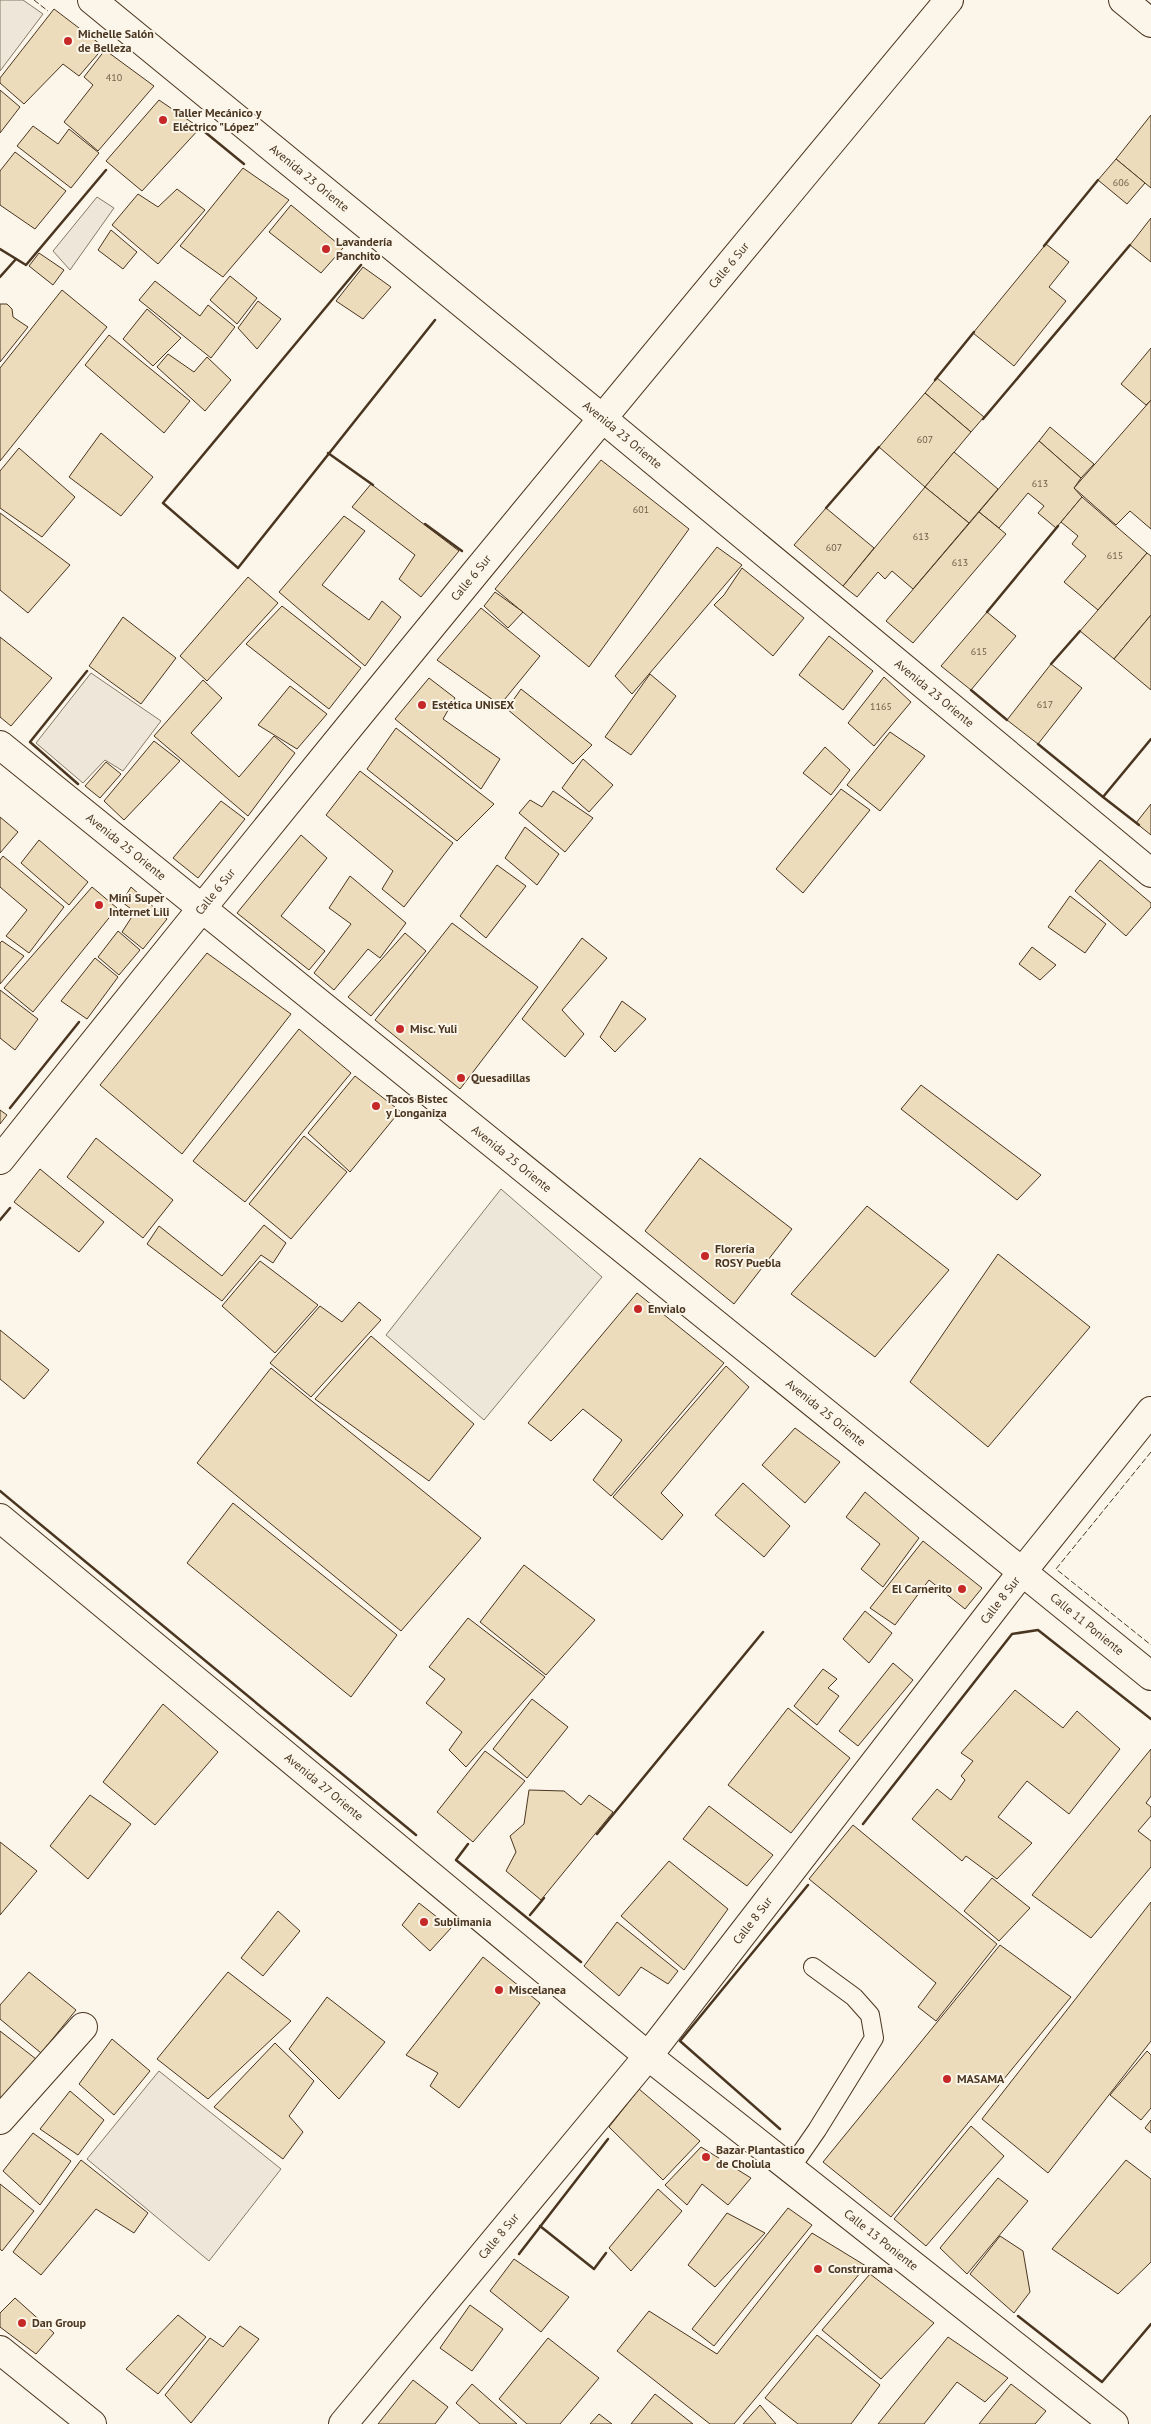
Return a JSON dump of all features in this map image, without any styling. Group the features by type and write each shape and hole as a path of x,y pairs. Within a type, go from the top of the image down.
{"street":[{"name":"Avenida 23 Oriente","path":"92,0 602,418 1151,873"},
{"name":"Calle 6 Sur","path":"0,1160 200,908 602,418 949,0"},
{"path":"1123,0 1151,23"},
{"name":"Avenida 25 Oriente","path":"0,744 200,908 1022,1572"},
{"name":"Calle 8 Sur","path":"344,2424 648,2056 1022,1572 1151,1411"},
{"name":"Avenida 27 Oriente","path":"0,1518 648,2056"},
{"name":"Calle 11 Poniente","path":"1022,1572 1151,1676"},
{"path":"0,2120 83,2027"},
{"name":"Calle 13 Poniente","path":"648,2056 1114,2424"},
{"path":"0,2350 92,2424"}],"lane":[{"path":"790,2168 817,2130 874,2038 870,2015 854,1996 813,1967"}],"shaded area":[{"path":"0,0 23,0 43,14 0,71"},
{"path":"97,197 114,208 70,270 53,251"},
{"path":"91,673 161,721 123,771 105,760 83,783 36,743"},
{"path":"501,1189 602,1277 484,1420 386,1335"},
{"path":"159,2071 281,2169 209,2261 87,2159"}],"building":[{"path":"54,9 104,47 79,76 63,64 24,104 0,83 0,78"},
{"path":"105,50 154,86 98,151 64,122 93,85 84,77"},
{"path":"0,90 20,107 0,133"},
{"path":"159,100 200,128 142,191 106,161"},
{"path":"1151,115 1151,188 1116,159"},
{"path":"33,126 58,144 69,129 99,153 71,188 17,146"},
{"path":"15,152 66,191 35,229 0,205 0,171"},
{"path":"1116,159 1145,183 1127,204 1098,180"},
{"path":"243,168 289,200 223,277 180,246"},
{"path":"177,189 205,210 158,264 112,225 138,194 158,207"},
{"path":"291,205 343,248 321,273 269,232"},
{"path":"1151,218 1151,262 1130,245"},
{"path":"111,230 137,252 123,269 98,250"},
{"path":"1046,244 1069,262 1049,287 1066,301 1014,366 973,333"},
{"path":"39,253 64,270 53,285 29,266"},
{"path":"363,267 391,287 363,319 336,301"},
{"path":"230,276 257,298 237,324 210,300"},
{"path":"155,281 200,316 208,305 235,327 211,358 139,300"},
{"path":"62,290 107,327 0,461 0,368"},
{"path":"258,301 281,319 257,349 238,328"},
{"path":"0,304 7,304 12,309 13,317 28,327 0,362"},
{"path":"147,309 181,338 153,366 123,339"},
{"path":"109,335 190,401 164,433 85,365"},
{"path":"1151,348 1151,400 1146,405 1121,384"},
{"path":"168,354 194,372 207,357 231,380 205,411 157,367"},
{"path":"937,378 984,417 971,432 925,393"},
{"path":"925,393 971,432 925,487 879,447"},
{"path":"1151,400 1151,529 1130,511 1116,525 1074,488"},
{"path":"1050,427 1094,464 1081,478 1039,441"},
{"path":"101,433 153,477 121,516 69,477"},
{"path":"1039,441 1081,478 1074,488 1082,497 1056,528 1038,513 1044,506 1028,493 999,528 979,512"},
{"path":"19,448 75,497 42,537 0,508 0,471"},
{"path":"954,452 998,489 969,523 925,487"},
{"path":"601,460 689,529 589,667 495,589"},
{"path":"371,484 459,551 421,597 399,579 415,555 352,507"},
{"path":"925,487 969,523 913,589 892,571 885,579 878,572 857,597 843,586"},
{"path":"1082,497 1147,553 1098,610 1064,582 1086,556 1072,544 1078,536 1061,522"},
{"path":"826,508 874,548 843,586 794,545"},
{"path":"979,512 1006,534 913,643 886,621"},
{"path":"0,513 70,565 28,613 0,590"},
{"path":"344,516 365,531 322,585 369,620 382,601 401,617 365,666 279,592"},
{"path":"717,547 742,565 632,694 615,676"},
{"path":"1147,553 1151,556 1151,615 1114,659 1080,631"},
{"path":"742,568 804,618 773,656 714,605 724,595"},
{"path":"248,577 278,603 207,681 180,656"},
{"path":"495,592 523,612 508,628 484,606"},
{"path":"282,606 361,668 329,709 246,644"},
{"path":"481,608 540,656 500,705 437,660"},
{"path":"987,612 1016,636 971,690 941,666"},
{"path":"1151,615 1151,690 1114,659"},
{"path":"123,617 176,658 141,704 89,666"},
{"path":"829,636 873,671 843,710 799,675"},
{"path":"0,637 52,678 11,726 0,717"},
{"path":"1051,664 1082,688 1038,744 1007,720"},
{"path":"650,674 676,696 631,755 605,737"},
{"path":"884,677 911,702 874,746 848,723"},
{"path":"429,678 455,698 443,719 500,759 481,789 395,719"},
{"path":"203,680 222,698 191,733 239,777 274,736 295,753 248,816 154,736"},
{"path":"290,686 327,714 297,749 258,725"},
{"path":"521,689 592,745 573,764 507,709"},
{"path":"396,728 494,804 457,841 367,769"},
{"path":"890,732 925,756 880,811 847,785"},
{"path":"154,741 180,761 124,820 104,801"},
{"path":"825,747 850,770 831,795 803,773"},
{"path":"583,759 613,785 589,812 562,788"},
{"path":"106,762 121,774 100,798 85,786"},
{"path":"360,771 453,843 404,907 382,889 393,871 326,815"},
{"path":"841,789 870,810 803,893 776,869"},
{"path":"553,791 593,818 565,852 519,813 530,800 542,807"},
{"path":"221,801 245,819 198,878 173,858"},
{"path":"1151,804 1151,835 1136,823"},
{"path":"0,817 18,832 0,853"},
{"path":"525,827 559,854 537,885 505,858"},
{"path":"301,835 327,858 281,916 325,951 309,970 237,913"},
{"path":"39,840 88,882 69,905 21,863"},
{"path":"3,856 64,907 29,953 6,936 27,910 0,887 0,860"},
{"path":"1100,860 1151,903 1151,907 1126,936 1075,891"},
{"path":"497,865 526,886 486,938 460,916"},
{"path":"350,876 406,923 380,958 368,949 334,990 314,973 351,924 329,908"},
{"path":"92,887 117,908 33,1012 4,988"},
{"path":"131,887 167,919 143,949 122,932 135,912 122,902"},
{"path":"1070,896 1106,924 1085,953 1048,927"},
{"path":"452,923 538,987 460,1089 375,1020"},
{"path":"118,931 140,950 119,975 98,957"},
{"path":"405,933 426,951 371,1016 348,997"},
{"path":"582,938 607,958 562,1010 584,1034 565,1057 522,1019"},
{"path":"2,941 24,956 0,984 0,943"},
{"path":"1032,947 1056,965 1040,980 1019,964"},
{"path":"207,953 291,1014 182,1154 100,1085"},
{"path":"95,958 118,977 87,1019 61,1001"},
{"path":"0,990 38,1019 15,1050 0,1038"},
{"path":"622,1001 646,1019 615,1052 600,1037"},
{"path":"299,1029 351,1073 245,1202 193,1161"},
{"path":"355,1076 400,1111 350,1172 308,1133"},
{"path":"921,1085 1041,1175 1017,1200 901,1109"},
{"path":"0,1110 7,1115 0,1124"},
{"path":"304,1136 347,1172 291,1239 249,1204"},
{"path":"96,1138 173,1200 143,1238 67,1177"},
{"path":"700,1158 792,1229 734,1304 645,1231"},
{"path":"40,1169 104,1222 79,1252 14,1202"},
{"path":"867,1206 949,1270 875,1357 791,1294"},
{"path":"264,1225 286,1243 273,1263 261,1255 222,1301 147,1244 159,1226 222,1276"},
{"path":"998,1254 1090,1327 988,1447 910,1382"},
{"path":"260,1261 318,1305 275,1353 222,1306"},
{"path":"637,1293 724,1363 611,1496 593,1480 622,1440 583,1409 551,1441 528,1423"},
{"path":"359,1302 381,1320 311,1397 270,1363 320,1306 342,1322"},
{"path":"0,1330 49,1370 24,1399 0,1379"},
{"path":"371,1336 474,1424 429,1481 315,1399"},
{"path":"726,1366 749,1387 661,1493 683,1515 662,1540 613,1497"},
{"path":"271,1368 481,1538 401,1631 197,1463"},
{"path":"795,1428 840,1462 805,1503 762,1465"},
{"path":"743,1483 790,1526 764,1557 715,1515"},
{"path":"865,1492 919,1538 883,1587 861,1569 880,1544 846,1517"},
{"path":"233,1503 397,1635 351,1697 187,1563"},
{"path":"923,1541 982,1588 965,1609 929,1580 895,1625 870,1608"},
{"path":"524,1565 595,1620 546,1675 480,1622"},
{"path":"865,1611 892,1633 869,1663 843,1639"},
{"path":"468,1618 545,1677 466,1767 449,1750 462,1732 426,1703 445,1679 429,1667"},
{"path":"893,1663 913,1680 858,1746 839,1731"},
{"path":"823,1669 837,1679 828,1688 839,1696 817,1725 794,1706"},
{"path":"1015,1690 1063,1728 1077,1711 1120,1749 1069,1814 1027,1781 998,1817 1032,1843 997,1879 966,1856 962,1861 912,1819 937,1789 951,1800 965,1780 961,1776 973,1761 961,1753"},
{"path":"532,1699 568,1727 527,1778 493,1749"},
{"path":"163,1704 218,1752 155,1825 103,1782"},
{"path":"788,1708 850,1758 791,1833 728,1785"},
{"path":"1151,1749 1151,1796 1146,1803 1151,1807 1151,1816 1138,1831 1151,1841 1151,1867 1091,1938 1032,1895"},
{"path":"485,1751 525,1781 473,1842 437,1812"},
{"path":"529,1790 564,1791 581,1805 589,1795 613,1812 541,1900 506,1871 516,1852 510,1836 524,1824"},
{"path":"90,1795 131,1824 88,1879 50,1846"},
{"path":"709,1806 773,1855 747,1886 683,1839"},
{"path":"853,1825 997,1944 936,2021 918,2007 936,1983 809,1879"},
{"path":"0,1842 37,1871 0,1915"},
{"path":"669,1861 728,1909 684,1970 621,1916"},
{"path":"992,1878 1030,1908 999,1941 964,1911"},
{"path":"1151,1902 1151,2041 1048,2173 982,2119"},
{"path":"419,1903 451,1928 430,1951 402,1925"},
{"path":"278,1911 300,1931 263,1976 241,1958"},
{"path":"617,1922 678,1971 668,1984 641,1967 619,1996 584,1966"},
{"name":"MASAMA","path":"1000,1945 1071,1997 891,2217 823,2162"},
{"path":"483,1957 540,2003 459,2108 430,2086 438,2073 406,2055"},
{"path":"29,1972 76,2010 41,2053 0,2019 0,2005"},
{"path":"228,1972 291,2021 208,2099 157,2059"},
{"path":"327,1997 385,2042 339,2099 289,2049"},
{"path":"0,2031 36,2059 4,2100 0,2097"},
{"path":"112,2039 150,2071 114,2115 79,2084"},
{"path":"275,2043 314,2081 289,2116 303,2132 283,2159 214,2107"},
{"path":"1147,2051 1151,2055 1151,2108 1141,2120 1110,2095"},
{"path":"639,2089 700,2141 663,2180 609,2127"},
{"path":"70,2091 104,2120 78,2155 40,2129"},
{"path":"1151,2120 1151,2133 1145,2128"},
{"path":"971,2126 1004,2156 926,2246 894,2219"},
{"path":"33,2133 71,2161 40,2205 3,2171"},
{"path":"701,2147 751,2178 728,2205 702,2184 687,2205 665,2185"},
{"path":"81,2160 148,2213 134,2233 96,2209 41,2275 13,2252"},
{"path":"1126,2160 1151,2179 1151,2262 1118,2294 1052,2249"},
{"path":"998,2178 1028,2201 967,2274 940,2248"},
{"path":"0,2184 34,2211 2,2251 0,2249"},
{"path":"658,2189 682,2211 631,2271 609,2248"},
{"path":"788,2208 812,2225 714,2346 692,2329"},
{"path":"727,2213 765,2233 715,2287 688,2265"},
{"path":"812,2233 866,2266 734,2424 710,2424 617,2351 649,2311 717,2354"},
{"path":"1000,2236 1023,2251 1030,2292 1014,2313 970,2274"},
{"path":"514,2259 569,2297 541,2332 490,2291"},
{"path":"870,2274 934,2323 881,2379 822,2330"},
{"path":"15,2298 54,2333 36,2354 0,2327 0,2313"},
{"path":"470,2305 503,2329 472,2371 440,2348"},
{"path":"178,2315 206,2337 158,2394 126,2369"},
{"path":"240,2326 259,2339 191,2423 165,2395 210,2338 223,2347"},
{"path":"817,2335 880,2385 851,2424 798,2424 765,2398"},
{"path":"948,2337 1008,2378 985,2402 957,2382 924,2424 878,2424"},
{"path":"548,2338 599,2378 560,2424 527,2424 499,2399"},
{"path":"413,2380 448,2407 435,2424 378,2424"},
{"path":"472,2384 517,2424 480,2424 456,2403"},
{"path":"1011,2384 1046,2411 1035,2424 979,2424"},
{"path":"655,2394 693,2424 631,2424"},
{"path":"760,2405 776,2424 743,2424"},
{"path":"599,2414 612,2424 590,2424"}],"fence":[{"path":"34,0 48,11"},
{"path":"1151,1452 1056,1569 1151,1645"}],"wall":[{"path":"200,128 244,164"},
{"path":"0,249 26,265 106,170"},
{"path":"1044,246 1098,180"},
{"path":"983,419 1130,245"},
{"path":"0,277 16,259"},
{"path":"361,265 163,503 238,568 435,320"},
{"path":"935,380 974,332"},
{"path":"826,508 879,447"},
{"path":"328,453 373,485"},
{"path":"425,524 462,551"},
{"path":"987,612 1058,526"},
{"path":"1051,664 1080,631"},
{"path":"78,784 30,742 87,671"},
{"path":"971,690 1007,720"},
{"path":"1038,744 1103,797 1151,739"},
{"path":"1103,797 1139,825"},
{"path":"10,1108 79,1022"},
{"path":"0,1220 10,1208"},
{"path":"0,1491 416,1835"},
{"path":"863,1824 1012,1634 1038,1630 1151,1719"},
{"path":"597,1834 763,1632"},
{"path":"468,1844 456,1860 581,1962"},
{"path":"780,2129 680,2041 808,1885"},
{"path":"530,1915 544,1898"},
{"path":"519,2254 608,2139"},
{"path":"540,2226 594,2269 606,2253"},
{"path":"1018,2316 1102,2382 1151,2324"}],"place":[{"name":"Michelle Salón de Belleza","path":"68,41"},
{"name":"Taller Mecánico y Eléctrico \"López\"","path":"163,120"},
{"name":"Lavandería Panchito","path":"326,249"},
{"name":"Estética UNISEX","path":"422,705"},
{"name":"Mini Super Internet Lili","path":"99,905"},
{"name":"Misc. Yuli","path":"400,1029"},
{"name":"Quesadillas","path":"461,1078"},
{"name":"Tacos Bistec y Longaniza","path":"376,1106"},
{"name":"Florería ROSY Puebla","path":"705,1256"},
{"name":"Envialo","path":"638,1309"},
{"name":"El Carnerito","path":"962,1589"},
{"name":"Sublimania","path":"424,1922"},
{"name":"Miscelanea","path":"499,1990"},
{"name":"MASAMA","path":"947,2079"},
{"name":"Bazar Plantastico de Cholula","path":"706,2157"},
{"name":"Construrama","path":"818,2269"},
{"name":"Dan Group","path":"22,2323"}]}
